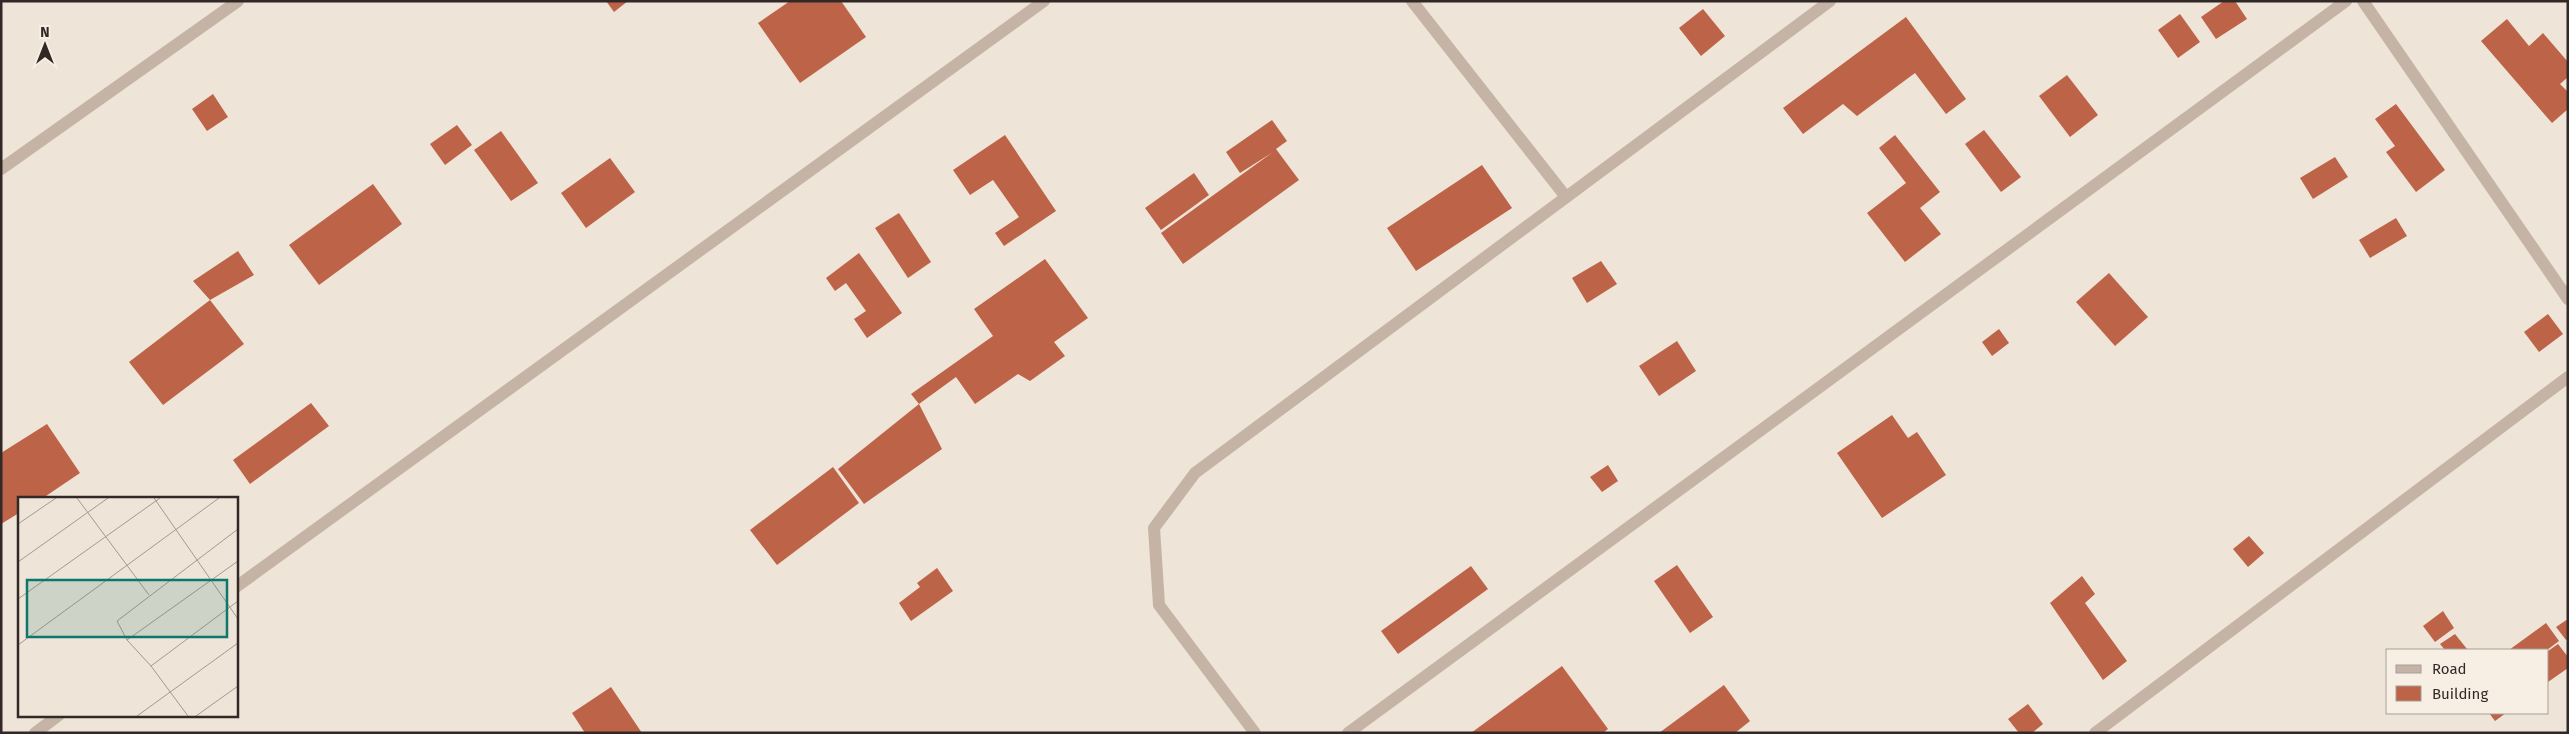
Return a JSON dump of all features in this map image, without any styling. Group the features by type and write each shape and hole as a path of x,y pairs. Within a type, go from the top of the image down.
{"street":[{"path":"1,170 238,1"},
{"path":"238,586 1044,1"},
{"path":"1412,1 1566,197"},
{"path":"1255,733 1160,605 1154,528 1195,473 1830,1"},
{"path":"1348,733 2346,1"},
{"path":"2363,1 2568,299"},
{"path":"2095,733 2568,377"},
{"path":"35,733 58,716"}],"building":[{"path":"606,1 628,1 614,12"},
{"path":"790,1 841,1 866,37 800,83 758,23"},
{"path":"2224,1 2235,1 2247,19 2216,39 2201,17"},
{"path":"1703,9 1725,36 1701,56 1679,28"},
{"path":"2180,14 2200,42 2178,58 2158,30"},
{"path":"1906,17 1966,99 1946,114 1915,73 1857,116 1843,104 1803,134 1783,108"},
{"path":"2507,19 2529,46 2543,33 2568,62 2568,77 2560,84 2568,92 2568,109 2552,123 2481,41"},
{"path":"2067,75 2098,115 2070,137 2039,96"},
{"path":"213,94 228,117 207,131 192,109"},
{"path":"2396,104 2445,170 2416,192 2386,152 2395,146 2375,119"},
{"path":"1272,120 1287,141 1276,149 1299,180 1183,264 1161,233 1273,152 1240,173 1226,152"},
{"path":"457,125 472,145 445,165 430,144"},
{"path":"1984,130 2021,177 2001,192 1965,144"},
{"path":"501,131 538,183 511,201 474,150"},
{"path":"1005,135 1056,211 1004,246 995,233 1019,217 993,180 970,195 953,170"},
{"path":"1895,135 1940,192 1920,208 1941,234 1905,262 1867,213 1906,183 1879,148"},
{"path":"2335,157 2348,177 2313,199 2300,178"},
{"path":"610,158 635,192 586,228 561,193"},
{"path":"1482,165 1512,208 1416,271 1387,228"},
{"path":"1194,173 1209,195 1161,230 1145,208"},
{"path":"373,184 402,224 319,285 289,245"},
{"path":"899,213 931,262 908,278 875,228"},
{"path":"2396,218 2407,236 2370,258 2359,240"},
{"path":"238,251 254,275 210,300 193,281"},
{"path":"859,253 902,313 867,338 854,319 866,311 846,283 835,291 826,278"},
{"path":"1045,259 1088,318 1054,342 1065,356 1030,381 1018,374 975,404 956,377 919,404 911,394 993,336 974,309"},
{"path":"1601,261 1617,284 1587,303 1572,278"},
{"path":"2109,273 2148,317 2115,346 2076,302"},
{"path":"210,300 244,344 163,405 129,362"},
{"path":"2548,314 2563,334 2539,352 2524,332"},
{"path":"1999,329 2009,343 1992,356 1982,342"},
{"path":"1677,341 1696,371 1659,396 1639,366"},
{"path":"311,403 329,426 250,484 233,460"},
{"path":"919,404 942,449 864,504 838,469"},
{"path":"1892,415 1908,438 1917,432 1946,475 1882,518 1837,453"},
{"path":"47,424 80,473 44,497 18,497 18,514 1,524 1,453"},
{"path":"1608,465 1618,481 1602,492 1590,477"},
{"path":"833,467 859,503 777,565 750,530"},
{"path":"2249,536 2264,553 2248,567 2233,549"},
{"path":"1677,565 1713,617 1690,633 1654,581"},
{"path":"1471,566 1488,589 1398,654 1381,631"},
{"path":"937,568 953,591 911,621 899,603 920,587 917,583"},
{"path":"2082,576 2095,594 2085,603 2127,661 2103,680 2050,603"},
{"path":"2443,611 2454,628 2435,642 2423,626"},
{"path":"2568,619 2568,639 2566,640 2556,627"},
{"path":"2546,623 2559,641 2548,649 2510,649"},
{"path":"2455,634 2467,649 2444,649 2440,644"},
{"path":"2558,644 2568,657 2568,668 2549,681 2549,650"},
{"path":"1562,666 1608,729 1603,733 1471,733"},
{"path":"1724,685 1750,721 1735,733 1659,733"},
{"path":"611,687 642,733 585,733 572,713"},
{"path":"2028,704 2043,724 2032,733 2019,733 2008,719"},
{"path":"2490,714 2505,714 2495,721"}]}
